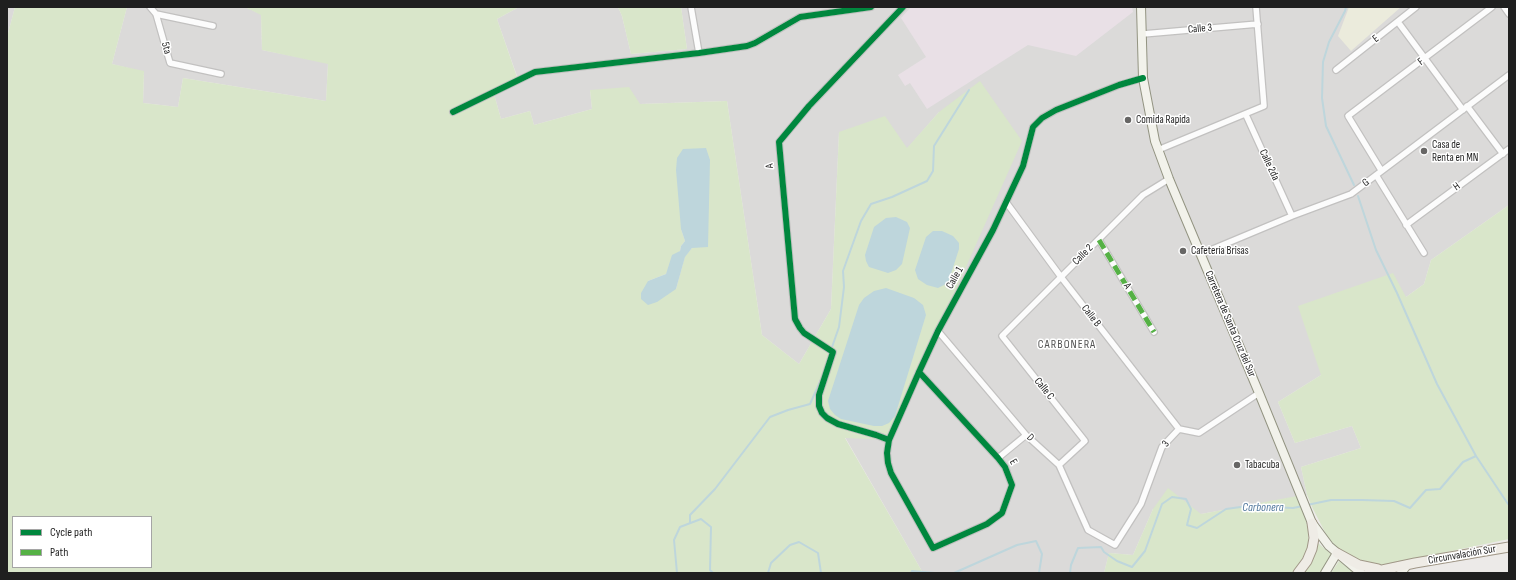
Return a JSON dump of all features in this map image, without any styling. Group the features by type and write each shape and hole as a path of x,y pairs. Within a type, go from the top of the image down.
{"main road":[{"name":"Carretera de Santa Cruz del Sur","path":"1141,7 1143,34 1143,78 1155,141 1169,179 1312,523 1337,553 1361,573"},
{"path":"1298,573 1307,561 1312,549 1314,538 1312,523"},
{"name":"Circunvalación Sur","path":"1368,573 1410,567 1509,547"},
{"path":"1325,573 1337,553 1359,565 1382,570"},
{"path":"1401,573 1410,567"}],"street":[{"name":"5ta","path":"150,7 156,14 170,63 221,74"},
{"path":"692,7 699,53"},
{"path":"453,112 535,72 747,46 800,18 871,7"},
{"name":"A","path":"889,440 876,434 838,424 827,418 819,406 819,395 833,352 804,333 795,319 779,142 781,137 809,106 903,7"},
{"path":"1158,150 1246,115 1264,106 1256,7"},
{"name":"E","path":"1336,70 1416,7"},
{"name":"F","path":"1381,170 1348,116 1492,7"},
{"path":"1504,7 1509,14"},
{"path":"156,14 213,26"},
{"path":"1398,22 1425,59 1503,154"},
{"name":"Calle 3","path":"1143,34 1258,24"},
{"name":"G","path":"1201,254 1292,216 1351,194 1509,75"},
{"name":"Calle 1","path":"932,548 891,473 887,454 889,440 938,331 993,230 1006,202 1022,166 1033,127 1042,118 1056,110 1143,78"},
{"name":"Calle 2da","path":"1246,115 1292,216"},
{"name":"H","path":"1406,225 1509,149"},
{"path":"1376,176 1424,253"},
{"name":"Calle 2","path":"1002,336 1143,195 1169,179"},
{"name":"Calle B","path":"1006,202 1061,277 1179,429"},
{"name":"A","path":"1099,240 1154,332"},
{"name":"D","path":"938,331 1026,435 1059,465 1088,530 1115,545"},
{"name":"Calle C","path":"1002,336 1085,441 1059,465"},
{"name":"E","path":"920,372 998,458 1005,467 1012,485 1002,513 987,524 932,548"},
{"path":"1179,429 1200,433 1259,393"},
{"name":"3","path":"1115,545 1141,504 1162,447 1179,429"},
{"path":"998,458 1026,435"}],"shaded area":[{"path":"7,7 15,7 7,37"},
{"path":"127,7 245,7 261,14 262,50 328,63 326,101 183,78 178,107 143,103 144,72 112,64"},
{"path":"519,7 618,7 622,16 631,54 687,49 681,7 1509,7 1509,205 1431,260 1424,284 1406,297 1321,375 1278,402 1295,443 1352,426 1361,448 1301,467 1307,495 1201,514 1153,509 1133,555 1109,553 1104,573 923,573 845,437 939,112 907,149 839,132 831,309 799,364 762,335 727,101 640,104 590,90 592,109 534,125 530,111 501,119 494,94 517,76 497,19"},
{"path":"911,7 1132,7 1133,12 1076,56 1028,45 927,109 910,83 905,86 898,75 926,57 901,18"},
{"path":"1349,7 1401,7 1351,51 1338,36"}],"green space":[{"path":"15,7 127,7 112,64 144,71 143,103 178,107 183,78 326,101 328,64 262,50 261,15 245,7 519,7 497,19 517,77 494,94 501,119 530,111 534,125 592,109 590,90 629,87 640,104 727,101 762,335 799,364 831,309 839,132 885,116 907,148 939,112 980,81 1022,141 889,440 845,438 923,573 7,573 7,37","holes":["681,229 692,248 685,256 676,289 648,281 666,274 685,241"]},
{"path":"618,7 681,7 687,49 631,54 622,16"},
{"path":"1509,205 1509,539 1380,566 1357,560 1339,550 1327,536 1307,495 1301,467 1361,448 1352,426 1295,443 1278,402 1321,375 1298,306 1393,273 1406,297 1424,284 1431,260"},
{"path":"1168,488 1201,514 1297,496 1304,513 1308,530 1309,546 1302,560 1292,573 1104,573 1109,553 1133,555 1153,509"},
{"path":"1317,542 1333,556 1322,573 1304,573 1312,561"},
{"path":"1339,561 1353,572 1331,573"}],"water":[{"path":"706,148 710,160 708,247 692,248 685,257 676,289 657,302 648,305 641,299 641,293 648,281 666,274 672,255 680,251 681,246 685,241 681,229 676,170 677,158 683,149"},
{"path":"896,217 907,222 910,228 902,264 896,270 888,273 869,267 865,255 874,227 886,218"},
{"path":"933,231 942,231 953,236 959,243 959,249 948,283 938,288 927,285 918,279 915,270 926,237"},
{"path":"886,288 914,298 923,305 926,315 895,416 889,423 882,426 874,426 841,419 830,409 828,401 859,305 864,298 874,291"}],"waterway":[{"path":"1346,7 1329,42 1323,62 1322,98 1326,126 1354,185"},
{"path":"831,350 839,327 844,287 843,271 861,221 871,204 892,197 927,181 933,171 934,146 969,90"},
{"path":"1358,196 1376,250 1397,293 1437,384 1476,456"},
{"path":"690,523 690,515 715,489 770,417 810,404 823,375"},
{"name":"Carbonera","path":"1307,505 1331,500 1362,500 1394,501 1410,508 1426,490 1440,489 1463,462 1476,456 1509,504"},
{"name":"Carbonera","path":"1070,573 1071,565 1078,548 1101,547 1104,552 1117,561 1132,567 1145,551 1162,504 1172,497 1186,499 1191,509 1187,525 1197,528 1226,509 1248,506 1293,508 1303,506"},
{"name":"Carbonera","path":"677,573 674,540 680,527 701,519 711,527 710,570 713,573"},
{"name":"Carbonera","path":"954,573 1017,545 1036,541 1042,554 1039,573"},
{"name":"Carbonera","path":"768,573 771,563 790,545 799,542 818,553 821,573"},
{"name":"Carbonera","path":"911,573 912,571 935,573"}],"marked path":[{"path":"1099,240 1154,332"}],"cycle path":[{"path":"453,112 535,72 747,46 755,43 800,17 871,7"},
{"path":"889,440 838,424 827,418 822,413 819,406 819,395 833,352 804,333 795,319 779,142 809,106 903,7"},
{"path":"919,372 998,458 1005,467 1012,485 1002,513 987,524 933,548 891,473 887,453 889,440 919,372 938,331 993,230 1023,166 1033,127 1042,118 1056,110 1119,85 1143,78"}],"place":[{"name":"Comida Rapida","path":"1128,120"},
{"name":"Casa de Renta en MN","path":"1424,151"},
{"name":"Cafetería Brisas","path":"1183,251"},
{"name":"Tabacuba","path":"1237,465"}],"district":[{"name":"CARBONERA","path":"1067,345"}]}
